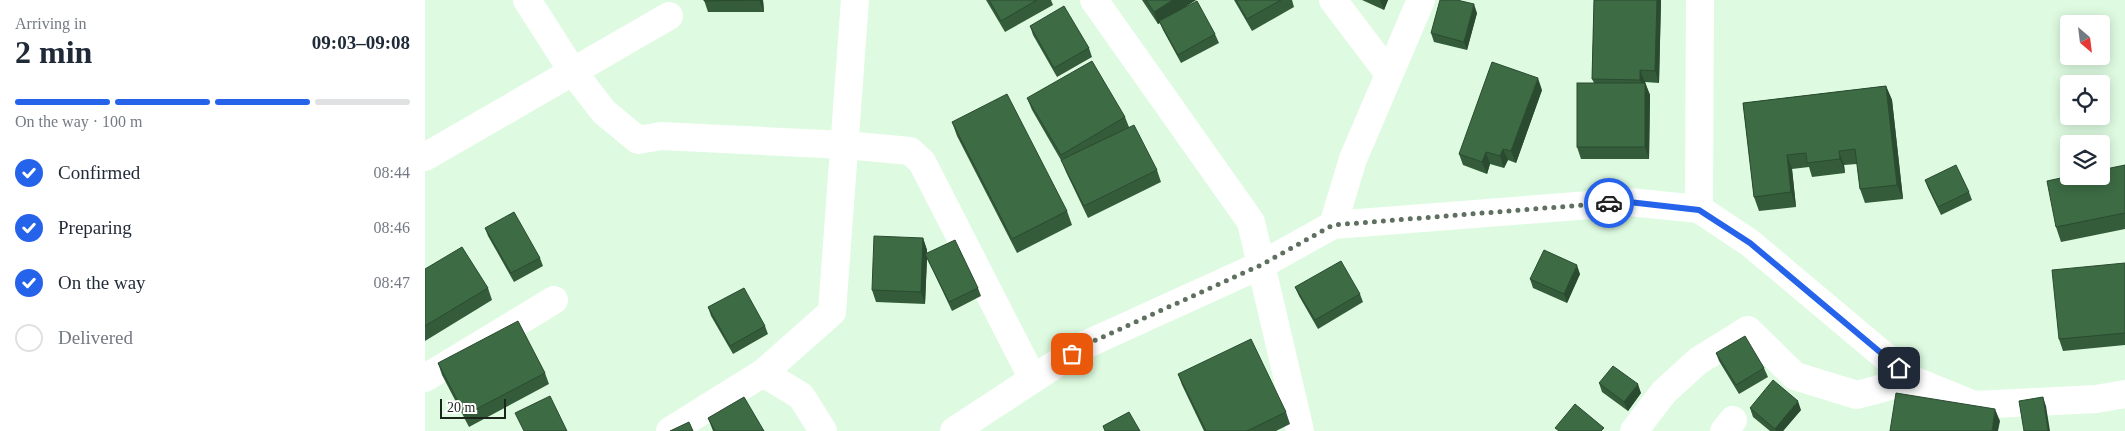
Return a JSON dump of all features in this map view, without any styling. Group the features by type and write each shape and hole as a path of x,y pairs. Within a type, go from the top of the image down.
{"street":[{"path":"527,0 573,72 604,112 638,140 661,136 845,145 910,151 923,162 1033,379"},
{"path":"670,431 763,373 832,312 855,0"},
{"path":"1094,0 1251,222 1300,431"},
{"path":"1333,0 1389,74"},
{"path":"1333,225 1353,159 1421,0"},
{"path":"1699,210 1701,0"},
{"path":"425,157 669,16"},
{"path":"954,431 1085,345 1261,265 1333,225 1629,202 1699,210 1750,243 1913,380 1974,405 2096,399 2125,394"},
{"path":"425,378 555,300"},
{"path":"1633,431 1664,392 1698,361 1748,330 1795,376 1857,394 1913,380"},
{"path":"763,373 801,396 823,431"}],"building":[{"path":"704,0 759,0 704,1"},
{"path":"989,0 1037,0 1001,21"},
{"path":"1146,0 1173,0 1154,12"},
{"path":"1236,0 1281,0 1247,19"},
{"path":"1440,0 1457,0 1474,4 1464,42 1431,33"},
{"path":"1594,0 1657,0 1655,71 1640,70 1640,80 1592,79"},
{"path":"1197,1 1215,34 1178,55 1159,21"},
{"path":"1064,6 1089,48 1054,68 1030,26"},
{"path":"1092,61 1125,117 1061,155 1027,98"},
{"path":"1492,62 1538,78 1511,151 1503,149 1500,156 1486,152 1482,162 1459,154"},
{"path":"1577,83 1645,83 1645,147 1577,147"},
{"path":"1886,86 1897,185 1860,189 1855,149 1839,151 1840,159 1807,163 1806,153 1787,155 1791,192 1754,197 1743,103"},
{"path":"1007,94 1067,211 1012,239 952,122"},
{"path":"1134,125 1157,170 1084,206 1061,160"},
{"path":"1956,165 1969,192 1938,207 1925,180"},
{"path":"2125,165 2125,213 2056,227 2047,181 2060,178 2060,185 2110,185 2110,168"},
{"path":"514,212 540,258 511,273 485,228"},
{"path":"874,236 923,238 921,292 872,290"},
{"path":"955,240 978,288 949,302 925,254"},
{"path":"462,247 488,288 425,326 425,269"},
{"path":"1544,250 1577,265 1564,294 1530,279"},
{"path":"1341,261 1360,294 1315,320 1295,287"},
{"path":"2125,263 2125,333 2059,339 2052,270"},
{"path":"744,288 765,326 730,346 708,307"},
{"path":"518,321 545,373 465,415 438,363"},
{"path":"1745,336 1764,368 1736,385 1716,353"},
{"path":"1251,339 1286,412 1247,431 1206,431 1178,374"},
{"path":"1613,366 1638,384 1624,402 1599,383"},
{"path":"1773,380 1798,401 1775,429 1750,408"},
{"path":"1896,393 1995,409 1992,431 1890,431"},
{"path":"550,396 567,431 524,431 515,413"},
{"path":"744,397 764,431 715,431 708,418"},
{"path":"2043,397 2048,431 2024,431 2019,401"},
{"path":"1575,404 1604,428 1601,431 1559,431 1555,428"},
{"path":"1129,412 1140,431 1105,431 1103,426"},
{"path":"689,422 693,431 670,431"}],"way so far":[{"path":"1072,354 1085,345 1261,265 1333,225 1609,203"}],"route":[{"path":"1609,203 1629,202 1699,210 1750,243 1899,368"}]}
